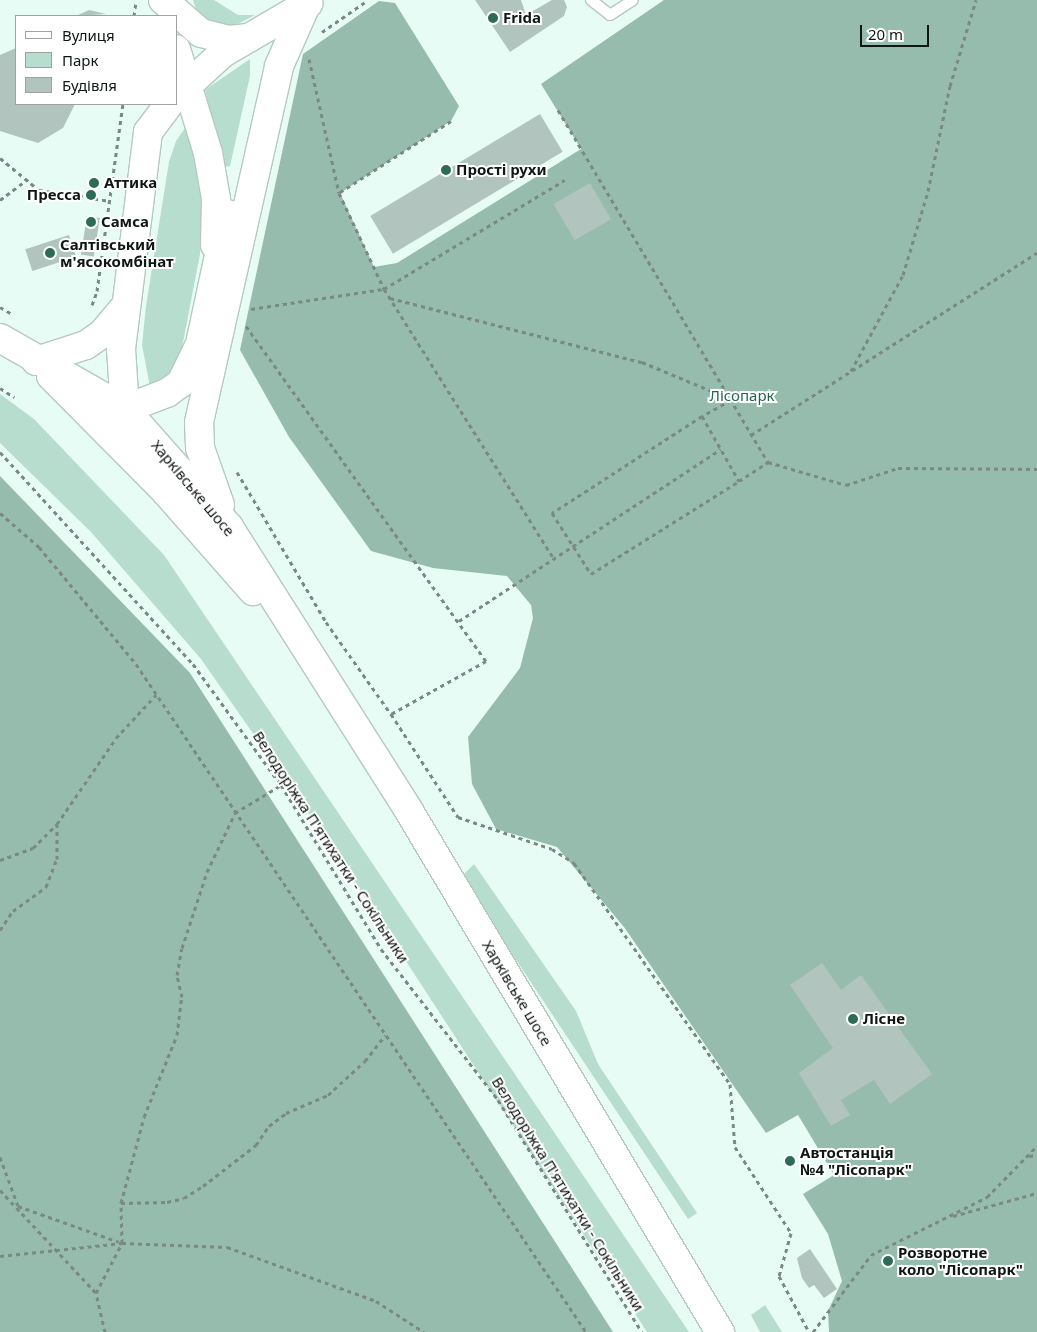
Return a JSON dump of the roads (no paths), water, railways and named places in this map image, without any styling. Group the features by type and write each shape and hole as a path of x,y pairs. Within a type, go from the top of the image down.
{"main road":[{"path":"159,15 162,0"},
{"path":"162,0 166,15"},
{"path":"162,0 201,33 229,40 249,38"},
{"path":"214,269 216,198 178,95 223,53 310,3"},
{"path":"229,527 198,436 198,348 214,269 265,65 282,33 310,3"},
{"path":"198,436 266,118 279,66 310,3"},
{"path":"150,105 148,132 123,309 125,409 166,492"},
{"path":"148,132 170,105"},
{"path":"36,361 86,345 102,334 123,309"},
{"name":"Харківське шосе","path":"0,338 36,361 125,409 229,527 309,657 409,810 720,1332"},
{"path":"57,382 86,398 125,409 160,396 181,384 198,348"},
{"name":"Харківське шосе","path":"36,361 166,492 309,657"}],"lane":[{"path":"591,0 610,14 633,0"}],"place":[{"name":"Frida","path":"493,18"},
{"name":"Прості рухи","path":"446,170"},
{"name":"Аттика","path":"94,183"},
{"name":"Пресса","path":"91,195"},
{"name":"Самса","path":"91,222"},
{"name":"Салтівський м'ясокомбінат","path":"50,253"},
{"name":"Лісне","path":"853,1019"},
{"name":"Автостанція №4 \"Лісопарк\"","path":"790,1161"},
{"name":"Розворотне коло \"Лісопарк\"","path":"888,1261"}],"park label":[{"name":"Лісопарк","path":"742,396"}]}
